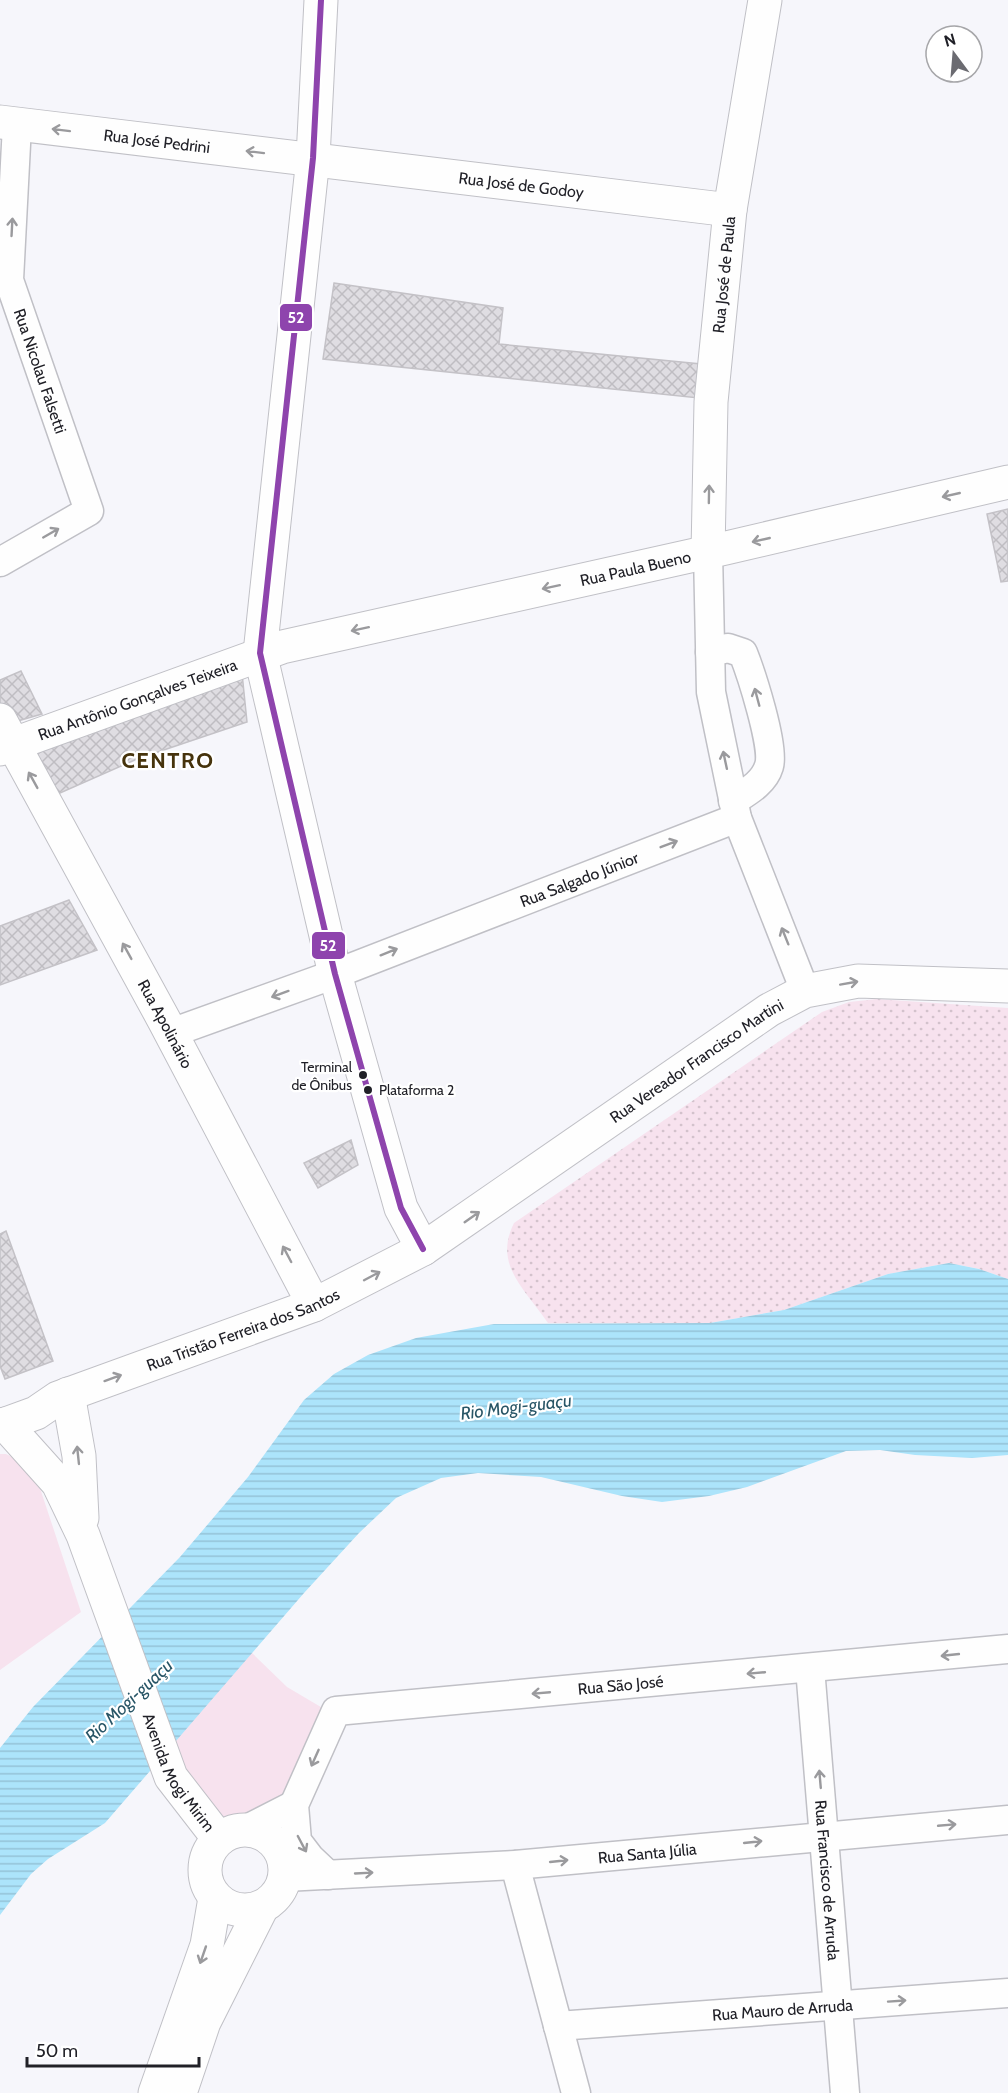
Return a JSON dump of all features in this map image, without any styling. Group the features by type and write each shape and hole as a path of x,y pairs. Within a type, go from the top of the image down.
{"main road":[{"path":"321,0 313,158 260,653 335,974 401,1208 423,1249"},
{"name":"Rua José de Paula","path":"708,552 711,402 730,210 765,0"},
{"name":"Rua José Pedrini","path":"8,123 313,158"},
{"name":"Rua José de Godoy","path":"313,158 730,210"},
{"name":"Rua Paula Bueno","path":"260,653 1008,482"},
{"name":"Rua Antônio Gonçalves Teixeira","path":"4,738 260,653"},
{"name":"Rua Apolinário","path":"4,738 171,1033 314,1305"},
{"name":"Rua Vereador Francisco Martini","path":"423,1249 769,1010 805,991 858,981 1008,986"},
{"name":"Rua Tristão Ferreira dos Santos","path":"2,1417 36,1413 63,1396 314,1305 423,1249"},
{"name":"Avenida Mogi Mirim","path":"63,1396 79,1456 83,1535"},
{"name":"Avenida Mogi Mirim","path":"2,1417 58,1483 83,1535 171,1777 232,1834"},
{"name":"Avenida Mogi Mirim","path":"215,1898 207,1887 204,1874 205,1861 232,1834 259,1832 271,1839 283,1857 285,1877"},
{"path":"180,2093 204,2022 262,1907 277,1894 285,1877"},
{"path":"155,2093 207,1945 215,1898 225,1906 237,1910 262,1907"}],"street":[{"name":"Rua Nicolau Falsetti","path":"0,562 89,511 9,280 8,123"},
{"path":"708,552 711,692 735,809 805,991"},
{"name":"Rua Salgado Júnior","path":"171,1033 335,974 735,809 756,786 770,765 765,727 743,653 728,648 710,652"},
{"name":"Rua São José","path":"328,1875 310,1858 297,1841 294,1805 336,1712 1008,1649"},
{"name":"Rua Francisco de Arruda","path":"810,1668 845,2093"},
{"path":"232,1834 294,1805"},
{"name":"Rua Santa Júlia","path":"285,1877 515,1866 825,1835 1008,1820"},
{"path":"515,1866 576,2093"},
{"name":"Rua Mauro de Arruda","path":"558,2026 1008,1993"}],"shaded area":[{"path":"877,999 1008,1008 1008,1279 979,1269 949,1263 888,1274 784,1310 710,1323 548,1323 514,1276 509,1264 508,1238 514,1223 822,1012 849,1002"},
{"path":"0,1454 6,1454 33,1467 81,1612 0,1670"},
{"path":"251,1652 287,1687 331,1713 289,1799 233,1825 225,1825 167,1749"}],"water":[{"name":"Rio Mogi-guaçu","path":"949,1263 979,1269 1008,1279 1008,1455 972,1458 915,1455 880,1450 846,1451 747,1487 709,1496 662,1502 622,1496 541,1477 478,1473 441,1478 396,1498 359,1533 304,1593 105,1823 48,1859 31,1874 0,1915 0,1748 33,1707 180,1557 248,1477 304,1400 334,1374 368,1355 416,1338 494,1324 710,1323 784,1310 888,1274"}],"building":[{"path":"334,283 503,308 499,344 701,364 699,398 323,359"},
{"path":"1008,509 1008,581 1001,582 987,514"},
{"path":"21,671 42,714 7,724 0,712 0,680"},
{"path":"242,673 247,722 137,759 51,797 33,744"},
{"path":"69,900 97,950 0,985 0,926"},
{"path":"351,1140 358,1165 318,1188 304,1163"},
{"path":"6,1231 53,1361 5,1379 0,1366 0,1234"}],"transit line":[{"name":"52","path":"321,0 313,158 260,653 335,974 401,1208 423,1249"}],"place":[{"name":"Terminal de Ônibus","path":"363,1075"},
{"name":"Plataforma 2","path":"368,1090"}],"district":[{"name":"CENTRO","path":"168,760"}]}
